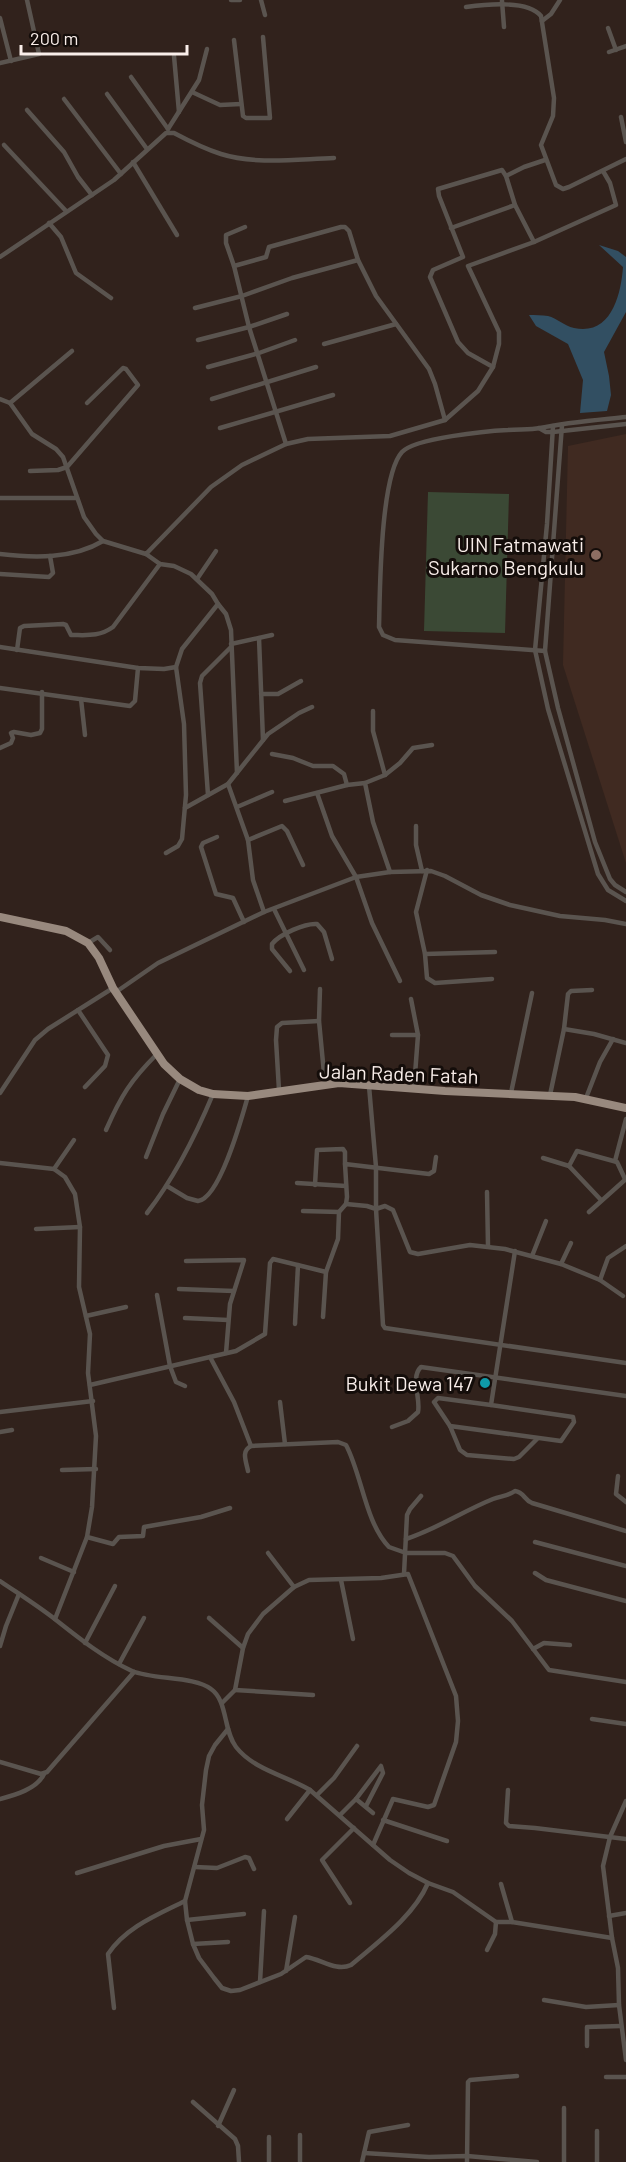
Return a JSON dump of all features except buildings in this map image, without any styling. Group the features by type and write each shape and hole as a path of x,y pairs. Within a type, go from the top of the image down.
{"highway":[{"path":"0,917 66,931 88,943"},
{"name":"Jalan Raden Fatah","path":"88,943 99,958 114,990 157,1054 180,1079 199,1090 213,1094 248,1096 325,1084 358,1084 586,1098 626,1108"}],"street":[{"path":"0,63 39,54 27,0"},
{"path":"231,0 240,0"},
{"path":"261,0 265,15"},
{"path":"543,21 551,14 560,0"},
{"path":"502,1 504,27"},
{"path":"466,7 516,1 536,9 543,21 554,98 553,116 541,142 553,181 559,188 569,188 626,159"},
{"path":"0,18 10,61"},
{"path":"609,28 616,50"},
{"path":"234,40 241,104 245,117 270,118 263,37"},
{"path":"609,52 626,46"},
{"path":"0,257 121,174 169,130 199,80 207,49"},
{"path":"174,56 178,112"},
{"path":"131,77 169,130 222,154 254,160 334,158"},
{"path":"192,92 220,105 241,104"},
{"path":"107,94 147,149"},
{"path":"64,99 121,174"},
{"path":"27,110 64,152 78,177 92,195"},
{"path":"621,117 626,142"},
{"path":"4,145 66,211"},
{"path":"506,176 545,160"},
{"path":"133,162 177,235"},
{"path":"146,554 221,478 242,465 286,444 322,437 390,436 445,420 478,391 492,367 500,344 499,332 463,258 438,189 502,170 505,172 515,205 534,242"},
{"path":"468,266 534,242 616,206 610,183 603,171"},
{"path":"451,228 515,205"},
{"path":"49,223 61,237 76,273 111,298"},
{"path":"234,266 266,257 269,248 341,226 348,231 358,260 373,291 432,376 445,420"},
{"path":"245,227 226,235 226,243 249,327 286,444"},
{"path":"463,258 433,270 430,277 458,342 468,353 492,367"},
{"path":"195,308 358,260"},
{"path":"198,340 249,327 287,314"},
{"path":"324,344 396,324"},
{"path":"208,367 295,340"},
{"path":"10,403 72,351"},
{"path":"212,399 315,367"},
{"path":"30,471 58,470 67,467 138,385 123,368 87,403"},
{"path":"220,429 333,395"},
{"path":"0,399 10,403 27,429 56,449 63,457 87,523 103,541 146,554 160,564 183,570 197,579 212,594 230,625 237,773"},
{"path":"562,428 626,417"},
{"path":"545,651 395,640 383,635 379,627 381,553 388,489 397,461 403,452 416,443 453,437 506,430 626,424"},
{"path":"562,428 545,651 558,708 595,842 610,879 626,892"},
{"path":"553,429 535,650 548,709 595,866 608,890 626,901"},
{"path":"0,500 77,498"},
{"path":"0,554 50,556 89,550 103,541"},
{"path":"197,579 216,551"},
{"path":"0,574 49,577 53,573 50,556"},
{"path":"17,650 20,628 24,626 63,624 66,625 71,635 96,636 104,633 113,627 160,564"},
{"path":"166,853 178,846 182,839 185,808 184,724 176,667 182,649 218,604"},
{"path":"208,795 200,683 202,676 231,646 272,635"},
{"path":"259,638 262,740"},
{"path":"0,647 138,668 176,667"},
{"path":"0,688 130,706 135,701 138,668"},
{"path":"261,694 278,694 301,681"},
{"path":"0,748 11,743 13,738 11,733 31,735 40,733 42,729 42,692"},
{"path":"81,699 85,735"},
{"path":"185,808 228,784 262,740 278,726 312,708"},
{"path":"373,711 373,731 385,775"},
{"path":"285,801 347,785 365,783 385,775 400,763 410,749 432,745"},
{"path":"272,754 293,758 313,766 333,766 344,774 347,785"},
{"path":"365,783 373,822 390,872"},
{"path":"228,784 248,840 253,880 264,912"},
{"path":"237,807 272,792"},
{"path":"317,793 332,836 356,877 375,930 400,981"},
{"path":"248,840 282,826 287,831 303,865"},
{"path":"416,826 416,845 424,871 416,912 425,954 427,978 430,982 435,983 492,979"},
{"path":"217,837 203,843 201,847 210,879 216,894 233,898 244,922"},
{"path":"0,1093 35,1040 78,1010 158,963 264,912 356,877 390,872 440,873 473,891 510,905 560,916 626,924"},
{"path":"274,909 304,970"},
{"path":"290,971 271,946 274,941 286,934 312,923 317,924 324,932 332,959"},
{"path":"88,943 98,937 110,950"},
{"path":"425,954 495,952"},
{"path":"320,989 319,1021 325,1084"},
{"path":"550,1095 564,1029 568,993 592,990"},
{"path":"511,1094 532,993"},
{"path":"411,999 418,1035 414,1088"},
{"path":"78,1010 108,1055 105,1066 85,1087"},
{"path":"279,1090 277,1027 282,1023 319,1021"},
{"path":"564,1029 626,1043"},
{"path":"392,1035 418,1035"},
{"path":"586,1098 600,1062 613,1039"},
{"path":"106,1130 130,1082 157,1054"},
{"path":"146,1157 180,1079"},
{"path":"369,1086 385,1328 626,1363"},
{"path":"147,1213 167,1186 195,1137 213,1094"},
{"path":"167,1186 187,1198 198,1201 208,1196 231,1153 248,1096"},
{"path":"589,1212 626,1179 616,1162 626,1119"},
{"path":"54,1169 74,1140"},
{"path":"315,1185 317,1150 342,1149 345,1152 346,1204 339,1212 338,1239 326,1272 323,1317"},
{"path":"569,1166 577,1151 626,1165"},
{"path":"345,1164 429,1174 434,1171 436,1157"},
{"path":"543,1158 569,1166 601,1200"},
{"path":"0,1163 54,1169 65,1177 75,1194 80,1227 79,1287 90,1334 88,1373 96,1436 96,1469 87,1537 55,1619"},
{"path":"297,1183 346,1186"},
{"path":"487,1192 488,1246"},
{"path":"346,1204 376,1209 385,1206 393,1210 408,1249 414,1254 470,1245 514,1251 561,1264 600,1280 623,1296"},
{"path":"303,1211 339,1212"},
{"path":"532,1256 546,1221"},
{"path":"36,1229 80,1227"},
{"path":"561,1264 571,1243"},
{"path":"600,1280 609,1258 626,1246"},
{"path":"491,1405 514,1251"},
{"path":"90,1386 226,1353 265,1334 270,1263 273,1259 326,1272"},
{"path":"186,1261 244,1260 230,1304 226,1353"},
{"path":"295,1324 298,1265"},
{"path":"179,1289 234,1291"},
{"path":"157,1295 170,1366 177,1382 185,1386"},
{"path":"86,1316 126,1307"},
{"path":"185,1318 228,1320"},
{"path":"210,1357 234,1402 251,1446"},
{"path":"392,1427 408,1421 418,1412 416,1377 420,1368 626,1396"},
{"path":"450,1426 537,1439 563,1440 574,1418 436,1399 434,1404 450,1426 460,1450 466,1455 514,1459 537,1439"},
{"path":"0,1412 93,1401"},
{"path":"280,1402 285,1444"},
{"path":"0,1432 12,1430"},
{"path":"248,1471 245,1453 251,1446 338,1442 346,1445 353,1457 368,1508 389,1547 406,1553 445,1553 453,1556 475,1586 512,1621 549,1671 626,1682"},
{"path":"62,1470 96,1469"},
{"path":"618,1476 616,1494 626,1502"},
{"path":"406,1539 427,1532 494,1498 510,1495 515,1491 519,1491 528,1502 626,1531"},
{"path":"404,1574 407,1515 421,1496"},
{"path":"87,1537 113,1544 119,1537 143,1536 144,1527 201,1517 230,1508"},
{"path":"535,1542 626,1566"},
{"path":"268,1553 294,1587"},
{"path":"41,1558 74,1572"},
{"path":"535,1573 546,1580 626,1601"},
{"path":"222,1703 235,1690 248,1634 263,1614 294,1587 309,1580 409,1575 456,1696 458,1721 456,1742 434,1805 428,1807 393,1799 374,1845"},
{"path":"341,1580 353,1639"},
{"path":"0,1581 85,1643 134,1672 206,1686 222,1703 231,1739 243,1754 258,1765 285,1779 296,1781 310,1790 390,1860 428,1883 453,1892 496,1922 512,1922 612,1938"},
{"path":"85,1643 115,1586"},
{"path":"0,1646 19,1594"},
{"path":"119,1664 144,1618"},
{"path":"209,1618 243,1648"},
{"path":"533,1649 544,1643 570,1645"},
{"path":"0,1799 23,1792 36,1784 59,1761 134,1672"},
{"path":"235,1690 313,1695"},
{"path":"592,1719 626,1724"},
{"path":"228,1729 209,1756 202,1805 204,1830 185,1901 187,1920 199,1958 225,1989 240,1990 260,1982 286,1971 302,1957 337,1967 351,1965 404,1916 424,1893 428,1883"},
{"path":"317,1795 334,1778 357,1746"},
{"path":"0,1762 44,1774"},
{"path":"340,1815 356,1799 381,1766 383,1773 366,1806"},
{"path":"287,1819 310,1790"},
{"path":"508,1790 506,1822 509,1827 626,1839"},
{"path":"356,1799 373,1813"},
{"path":"626,1801 610,1837 603,1866 618,1968 619,2005 626,2060"},
{"path":"383,1820 447,1841"},
{"path":"350,1903 322,1860 354,1828"},
{"path":"77,1873 164,1846 201,1839"},
{"path":"195,1867 217,1868 245,1857 249,1858 254,1869"},
{"path":"501,1884 512,1922"},
{"path":"114,2008 108,1954 122,1937 136,1927 185,1901"},
{"path":"260,1982 264,1911"},
{"path":"609,1916 626,1913"},
{"path":"187,1920 244,1914"},
{"path":"286,1971 294,1917"},
{"path":"488,1950 495,1934 496,1922"},
{"path":"193,1944 228,1942"},
{"path":"618,1968 626,1967"},
{"path":"544,2000 586,2007 619,2005"},
{"path":"587,2046 587,2027 621,2026"},
{"path":"467,2159 469,2081 517,2076"},
{"path":"606,2077 626,2077"},
{"path":"218,2126 234,2090"},
{"path":"193,2102 237,2142 239,2162"},
{"path":"564,2108 564,2162"},
{"path":"362,2162 369,2132 408,2125"},
{"path":"597,2131 597,2162"},
{"path":"300,2135 300,2162"},
{"path":"269,2137 269,2162"},
{"path":"364,2153 537,2162"}],"shaded area":[{"name":"UIN Fatmawati Sukarno Bengkulu","path":"626,434 626,863 563,665 568,446"}],"green space":[{"path":"428,492 509,494 505,633 424,631"}],"water":[{"path":"599,245 618,251 626,257 626,312 604,352 611,395 607,411 580,413 583,380 568,344 536,326 529,315 548,316 570,327 587,329 605,320 616,301 623,267"}],"place":[{"name":"UIN Fatmawati Sukarno Bengkulu","path":"596,555"},
{"name":"Bukit Dewa 147","path":"485,1383"}]}
